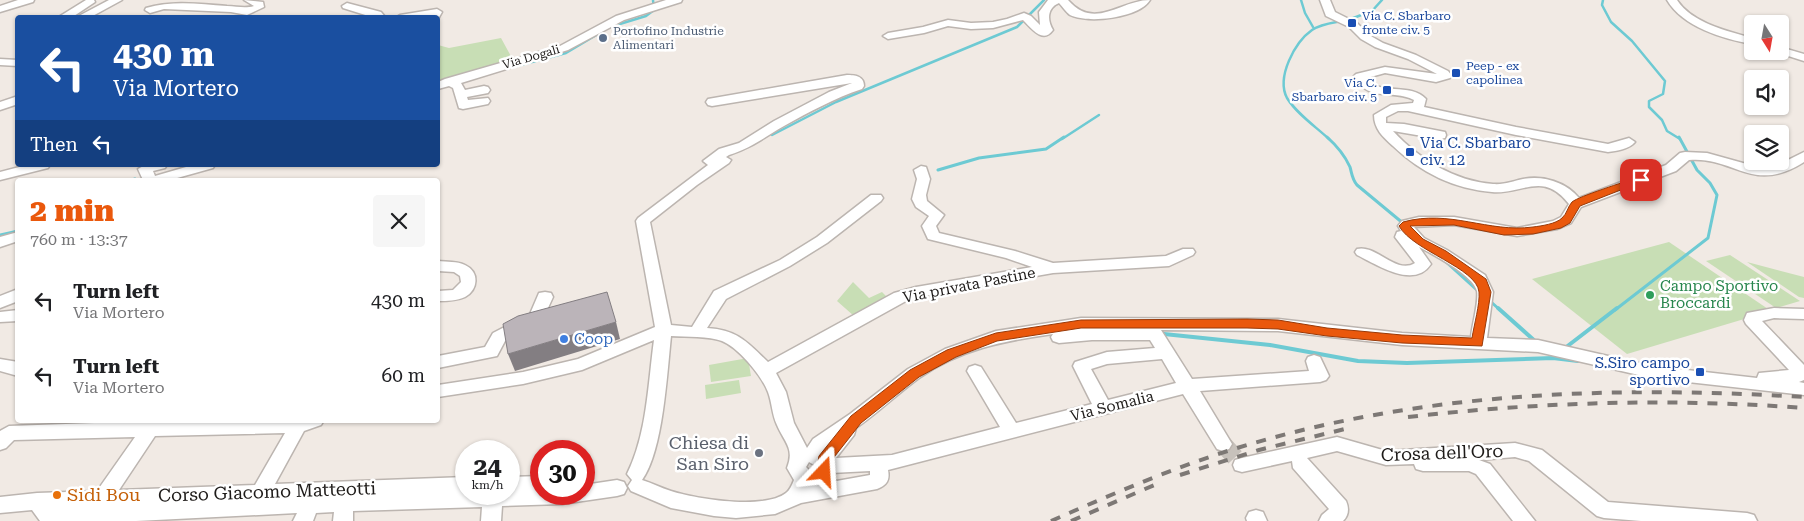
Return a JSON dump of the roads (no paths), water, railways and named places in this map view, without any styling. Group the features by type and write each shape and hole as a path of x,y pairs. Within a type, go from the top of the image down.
{"street":[{"path":"0,9 29,0"},
{"path":"67,15 94,0"},
{"path":"86,15 117,0"},
{"path":"168,15 151,12 150,5 231,9 247,12 259,6 259,4 249,0"},
{"name":"Via Dogali","path":"443,84 564,48 632,8 677,0"},
{"path":"888,36 948,24 993,25 1010,22 1024,16 1039,31 1045,33 1048,30 1043,24 1042,17 1046,8 1054,1 1060,0 1074,13 1087,16 1104,16 1124,12 1144,3 1144,0"},
{"path":"1325,0 1330,14 1353,25 1365,37 1379,45 1412,57 1444,73 1446,76 1436,78 1385,70 1360,76 1365,85 1370,88 1410,94 1420,98 1418,106 1395,108 1386,111 1380,116 1382,127 1404,150 1445,177 1471,185 1502,189 1514,188 1522,183 1552,185 1566,193 1576,204"},
{"path":"1672,0 1676,8 1685,15 1744,39"},
{"path":"347,6 378,15"},
{"path":"418,15 437,12 435,15"},
{"path":"1789,53 1804,58"},
{"path":"0,62 15,63"},
{"path":"692,182 687,178 688,175 724,152 744,146 778,124 833,95 858,86 858,82 854,79 848,79 712,102"},
{"path":"443,84 458,86 463,105 484,95"},
{"path":"0,106 15,101"},
{"path":"1409,107 1516,131 1608,148 1629,142"},
{"path":"0,111 15,110"},
{"path":"1382,127 1404,128 1440,135"},
{"path":"1362,252 1393,267 1406,271 1417,270 1422,264 1419,256 1402,237 1407,224 1419,221 1454,221 1504,231 1533,231 1557,225 1566,220 1576,204 1672,168 1678,160 1689,155 1712,157 1744,167"},
{"path":"1789,165 1804,156"},
{"path":"595,484 617,485 624,492 628,492 638,481 654,406 664,330 643,221 692,182 724,160"},
{"path":"1789,166 1804,168"},
{"path":"0,176 35,167"},
{"path":"162,178 201,167"},
{"path":"921,170 924,181 919,198 920,203 936,215 936,218 929,226 933,236 1010,254 1053,268"},
{"path":"1754,170 1760,172 1777,170"},
{"path":"696,333 720,295 785,263 822,240 876,198"},
{"path":"1406,229 1419,241 1442,253 1480,279 1485,292 1478,343"},
{"path":"0,242 15,237"},
{"name":"Via privata Pastine","path":"766,371 900,297 1053,268 1169,261 1188,252"},
{"path":"440,266 458,268 467,274 470,280 461,292 440,296"},
{"path":"0,303 15,296"},
{"path":"440,362 491,352 499,337 536,317 546,297"},
{"path":"1702,379 1715,374 1761,377 1798,376 1799,370 1752,320 1753,317 1763,314 1804,314"},
{"path":"0,317 15,316"},
{"path":"638,481 658,489 700,498 744,502 782,495 793,487 815,460 856,420 914,373 952,353 996,337 1081,324 1278,325 1402,339 1538,346 1652,372 1804,389"},
{"path":"440,391 523,378 582,364 664,330 724,335 737,342 766,371 777,392 785,424 815,460"},
{"path":"952,353 1008,341 1092,334 1155,334 1222,444"},
{"path":"1103,408 1081,366 1107,358 1166,353"},
{"name":"Via Somalia","path":"815,460 885,463 1188,386 1320,376 1314,361"},
{"path":"0,365 15,368"},
{"path":"975,370 1012,431"},
{"path":"0,443 9,433 306,423"},
{"path":"260,492 306,423"},
{"path":"102,500 151,428"},
{"name":"Crosa dell'Oro","path":"1300,462 1260,473 1242,466 1337,444 1386,458 1515,450 1535,455 1604,510 1747,521"},
{"path":"1300,462 1342,454 1363,458 1383,465 1470,464 1483,469 1525,521"},
{"path":"638,481 678,502 711,514 752,511 775,507 793,500 815,460"},
{"path":"1300,462 1339,507 1338,514 1329,521"},
{"path":"795,496 877,481 880,478 885,463"},
{"name":"Corso Giacomo Matteotti","path":"37,502 48,517 141,517 215,508 260,492 455,485"},
{"name":"Corso Giacomo Matteotti","path":"520,496 570,495 617,485"},
{"name":"Corso Giacomo Matteotti","path":"0,505 102,500 306,513 344,512 455,500"},
{"path":"491,521 492,505"}],"waterway":[{"path":"610,27 646,16 654,10 653,0"},
{"path":"772,135 836,102 1017,27 1044,0"},
{"path":"1301,0 1305,13 1313,27"},
{"path":"1348,20 1372,11 1382,0"},
{"path":"1603,0 1602,5 1611,22 1632,41 1665,81 1663,94 1649,101 1649,107 1662,120 1667,131 1680,139"},
{"path":"1329,139 1291,104 1284,90 1284,80 1289,61 1299,43 1319,26 1342,21"},
{"path":"513,67 566,53 598,34"},
{"path":"1062,139 1099,115"},
{"path":"938,170 979,158 1046,149 1064,137"},
{"path":"1615,310 1708,238 1717,195 1710,183 1697,170 1679,137"},
{"path":"1329,139 1346,159 1357,185 1404,224"},
{"path":"0,235 15,232"},
{"path":"1445,261 1478,291"},
{"path":"1490,301 1500,310"},
{"path":"1498,308 1536,342"},
{"path":"1565,348 1617,308"},
{"path":"1164,334 1270,345 1358,361 1407,363 1553,358 1578,361"}],"tunnel":[{"path":"1223,444 1242,465"}],"railway":[{"path":"1051,521 1151,479 1228,451 1321,426 1389,412 1527,396 1596,393 1665,392 1804,397"},
{"path":"1408,417 1507,408 1606,403 1705,403 1804,408"},
{"path":"1180,475 1259,450 1349,428"},
{"path":"1071,521 1159,483"}],"place":[{"name":"Via C. Sbarbaro fronte civ. 5","path":"1352,23"},
{"name":"Portofino Industrie Alimentari","path":"603,38"},
{"name":"Peep - ex capolinea","path":"1456,73"},
{"name":"Via C. Sbarbaro civ. 5","path":"1387,90"},
{"name":"Via C. Sbarbaro civ. 12","path":"1410,152"},
{"name":"Campo Sportivo Broccardi","path":"1650,295"},
{"name":"Coop","path":"564,339"},
{"name":"S.Siro campo sportivo","path":"1700,372"},
{"name":"Chiesa di San Siro","path":"759,453"},
{"name":"Sidi Bou","path":"57,495"}]}
